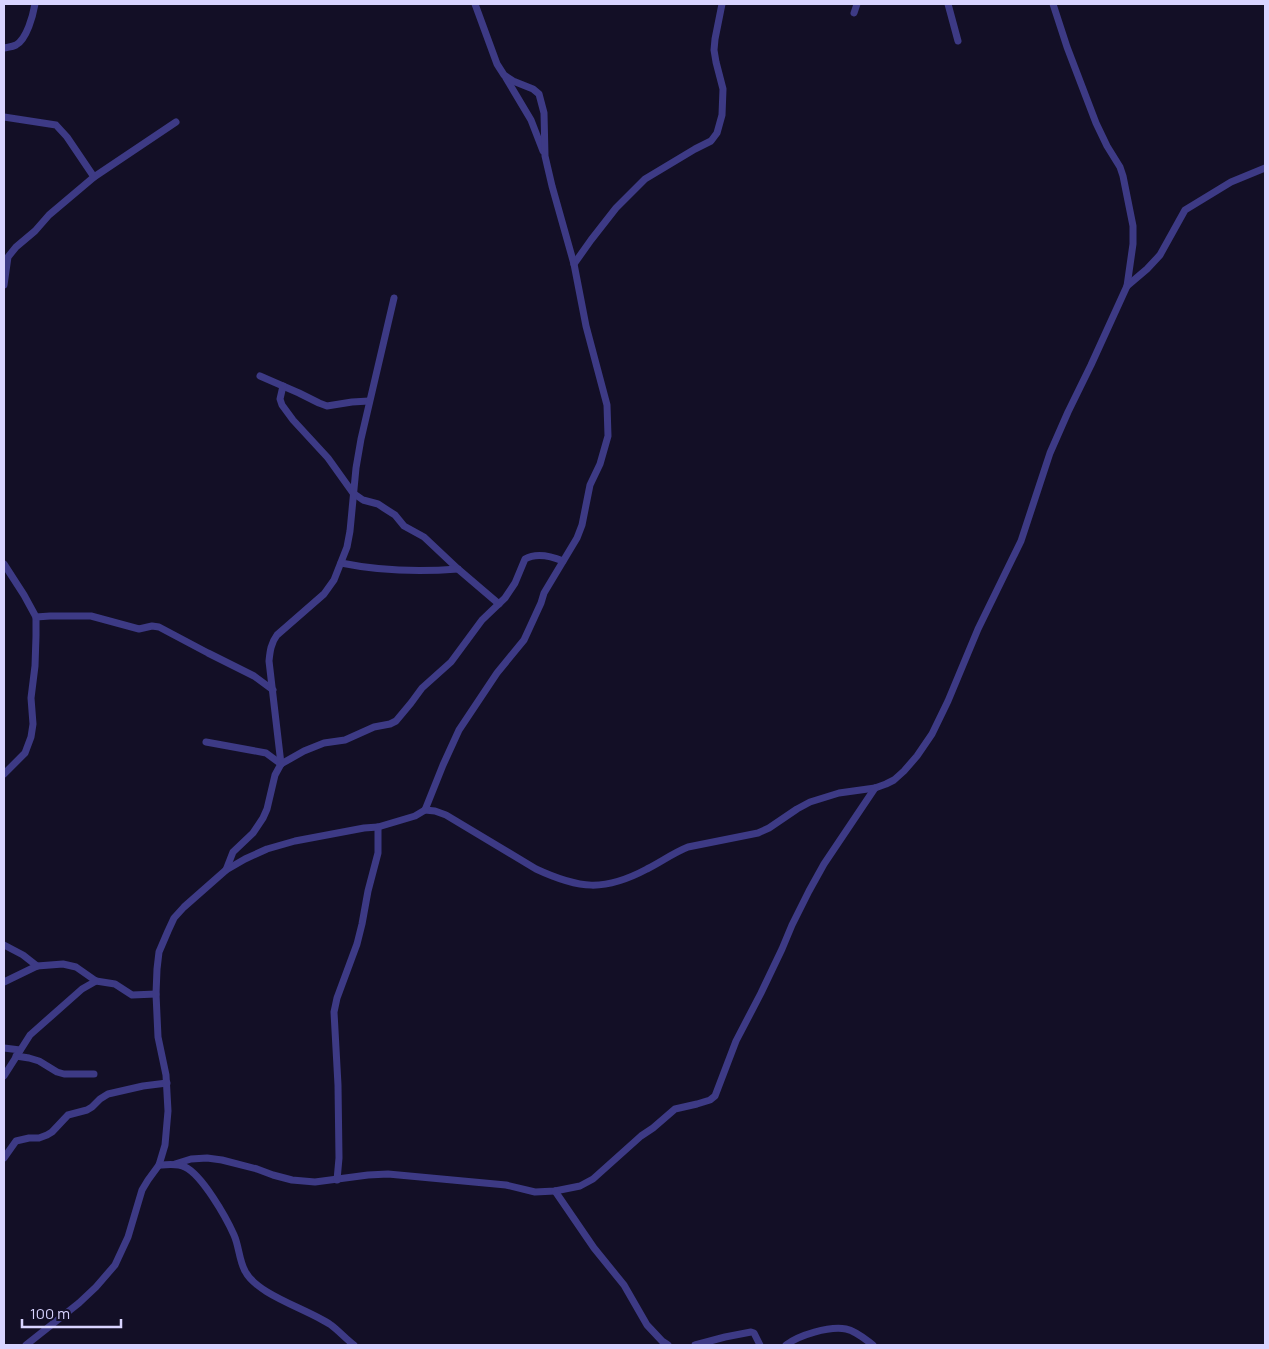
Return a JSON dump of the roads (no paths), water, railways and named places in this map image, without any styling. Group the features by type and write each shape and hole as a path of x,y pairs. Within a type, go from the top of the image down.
{"street":[{"path":"4,48 17,44 20,41 31,22 35,4"},
{"path":"475,4 497,64 530,120 546,156"},
{"path":"574,264 616,208 645,179 711,141 716,133 722,115 723,89 714,50 722,4"},
{"path":"854,14 857,4"},
{"path":"948,4 958,41"},
{"path":"26,1345 79,1303 115,1265 128,1237 142,1190 159,1166 163,1155 168,1111 167,1083 158,1037 156,994 159,952 174,918 226,870 267,849 295,841 378,827 415,816 425,810 446,815 547,875 586,886 602,885 624,880 688,847 758,833 769,828 797,808 810,802 839,793 875,788 894,780 917,756 932,734 948,701 978,629 1021,540 1050,452 1127,286 1133,244 1133,226 1124,176 1096,123 1053,4"},
{"path":"425,810 459,730 497,673 524,640 544,594 577,538 582,525 590,485 600,464 608,436 607,405 586,326 574,264 557,208 546,156 544,113 540,94 504,76"},
{"path":"4,117 56,125 67,137 94,177"},
{"path":"4,285 8,257 49,215 94,177 176,122"},
{"path":"1127,286 1160,255 1185,210 1231,182 1265,168"},
{"path":"281,764 270,650 272,642 283,629 324,594 334,580 347,547 356,468 369,401 394,298"},
{"path":"260,376 327,406 369,401"},
{"path":"283,386 280,398 282,405 293,420 328,458 353,493 363,500 378,504 392,513 404,526 424,537 499,604"},
{"path":"226,870 233,852 252,833 263,818 275,775 281,764 304,751 324,743 345,740 374,727 396,721 422,688 460,652 475,629 511,590 527,557 540,555 563,561"},
{"path":"341,563 388,570 458,569"},
{"path":"4,564 36,617 30,737 25,753 4,774"},
{"path":"36,617 91,616 139,629 152,626 159,627 254,676 273,690"},
{"path":"206,742 266,753 281,764"},
{"path":"159,1166 191,1159 207,1158 222,1160 292,1180 315,1182 388,1174 506,1185 520,1190 535,1192 555,1191 580,1186 593,1180 641,1136 675,1109 710,1100 715,1096 736,1041 809,891 824,864 875,788"},
{"path":"337,1180 339,1158 338,1085 334,1012 362,924 378,853 378,827"},
{"path":"4,945 23,955 36,966"},
{"path":"4,982 36,966 69,964 96,980 115,984 132,995 156,994"},
{"path":"4,1076 30,1036 82,989 96,980"},
{"path":"4,1048 39,1060 57,1072 64,1074 94,1074"},
{"path":"4,1158 16,1141 48,1135 68,1114 87,1110 108,1094 167,1083"},
{"path":"175,1164 186,1167 191,1171 210,1193 234,1235 245,1271 251,1280 262,1290 305,1310 331,1325 354,1345"},
{"path":"555,1191 594,1248 624,1285 648,1325 668,1345"},
{"path":"786,1345 806,1335 840,1329 858,1334 873,1345"},
{"path":"696,1345 751,1332 754,1333 760,1345"}]}
